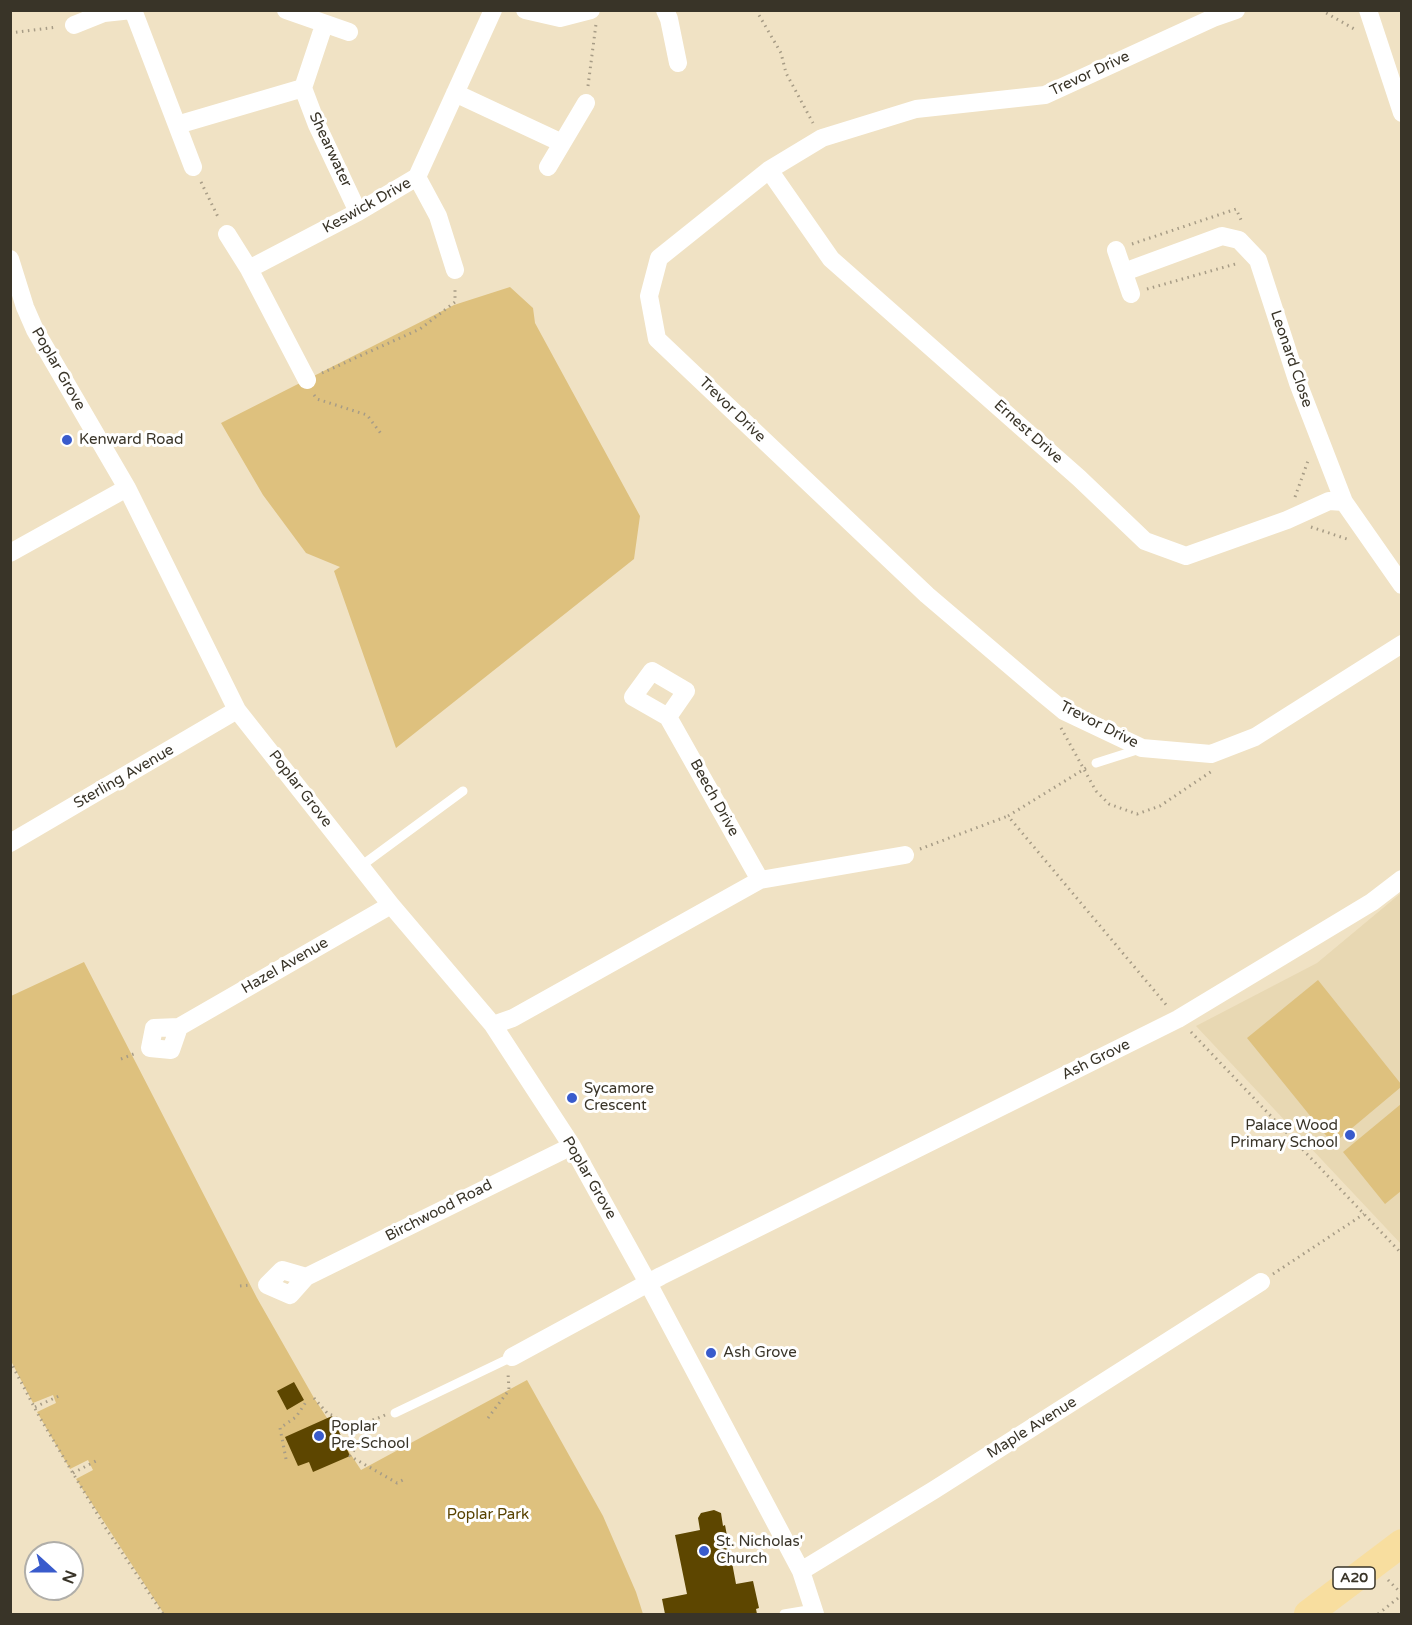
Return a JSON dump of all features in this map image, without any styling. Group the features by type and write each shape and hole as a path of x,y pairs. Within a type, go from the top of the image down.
{"main road":[{"name":"A20","path":"1308,1614 1401,1543"}],"street":[{"path":"74,25 104,13 133,10 193,167"},
{"name":"Keswick Drive","path":"249,269 358,212 417,177 493,10"},
{"path":"525,10 594,16"},
{"path":"665,10 678,63"},
{"name":"Trevor Drive","path":"1236,10 1213,18 1045,95 916,109 822,138 769,170 659,258 650,296 657,339 927,595 1042,693 1064,711 1142,748 1211,754 1255,737 1401,644"},
{"path":"1368,10 1401,113"},
{"path":"293,12 324,25 349,32"},
{"path":"177,125 303,88 324,25"},
{"name":"Shearwater","path":"303,88 316,125 358,212"},
{"path":"455,93 562,143"},
{"path":"548,167 586,103"},
{"name":"Ernest Drive","path":"769,170 831,259 1071,470 1145,541 1186,556 1287,520 1329,501 1344,502"},
{"path":"417,177 438,216 455,270"},
{"path":"227,234 249,269 307,380"},
{"name":"Leonard Close","path":"1124,272 1222,236 1239,240 1258,260 1298,383 1344,502 1401,585"},
{"path":"1116,250 1131,294"},
{"name":"Poplar Grove","path":"10,259 35,330 127,488 237,710 392,905 493,1025 572,1146 648,1283 801,1571 814,1612"},
{"path":"10,553 127,488"},
{"name":"Sterling Avenue","path":"10,843 237,710"},
{"name":"Beech Drive","path":"668,717 760,880"},
{"path":"493,1025 513,1018 760,880 904,855"},
{"name":"Ash Grove","path":"648,1283 1178,1019 1372,902 1401,879"},
{"name":"Hazel Avenue","path":"178,1027 392,905"},
{"name":"Birchwood Road","path":"306,1277 572,1146"},
{"name":"Maple Avenue","path":"801,1571 934,1490 1262,1282"},
{"path":"509,1358 648,1283"}],"lane":[{"path":"1096,763 1142,748"},
{"path":"361,866 463,791"},
{"path":"395,1413 509,1358"},
{"path":"784,1614 814,1612"}],"path":[{"path":"756,10 781,53 786,74 822,138"},
{"path":"1321,10 1378,42"},
{"path":"586,103 594,16"},
{"path":"10,33 74,25"},
{"path":"193,167 227,234"},
{"path":"1131,294 1228,265 1258,260"},
{"path":"382,435 367,415 317,399 307,380 429,322 455,302 455,270"},
{"path":"1318,435 1287,520 1375,548"},
{"path":"1058,721 1096,791 1109,804 1137,814 1160,806 1199,782 1215,769"},
{"path":"904,855 1008,816 1096,763"},
{"path":"1008,816 1178,1019 1401,1254"},
{"path":"1262,1282 1364,1214"},
{"path":"488,1418 509,1390 509,1358"},
{"path":"10,1361 105,1527 163,1614"},
{"path":"35,1407 59,1396"},
{"path":"314,1398 327,1414 335,1416 344,1432 386,1414 395,1413"},
{"path":"286,1459 280,1428 296,1417 306,1402"},
{"path":"376,1419 350,1456 397,1483 405,1479"},
{"path":"73,1473 96,1461"},
{"path":"1378,1614 1401,1595"}],"shaded area":[{"name":"Palace Wood Primary School","path":"1401,893 1401,1244 1196,1026 1317,963"}],"green space":[{"path":"510,287 533,308 535,323 640,516 634,559 396,748 334,571 340,567 306,553 263,495 221,423 454,305"},
{"name":"Poplar Park","path":"84,962 257,1298 314,1398 361,1470 527,1380 603,1516 636,1592 643,1614 164,1614 76,1479 93,1470 88,1460 70,1469 37,1412 56,1403 53,1395 33,1403 11,1361 11,996"},
{"path":"1318,980 1401,1084 1401,1087 1333,1144 1247,1038"},
{"path":"1401,1104 1401,1191 1385,1204 1343,1152"}],"building":[{"path":"294,1382 304,1400 287,1410 277,1391"},
{"path":"332,1416 350,1456 313,1472 309,1462 298,1466 285,1437"},
{"path":"714,1510 721,1513 723,1526 725,1525 736,1584 753,1581 759,1608 756,1609 757,1614 665,1614 662,1599 687,1594 675,1535 700,1530 698,1518 701,1513"}],"place":[{"name":"Kenward Road","path":"67,440"},
{"name":"Sycamore Crescent","path":"572,1098"},
{"name":"Palace Wood Primary School","path":"1350,1135"},
{"name":"Ash Grove","path":"711,1353"},
{"name":"Poplar Pre-School","path":"319,1436"},
{"name":"St. Nicholas' Church","path":"704,1551"}]}
